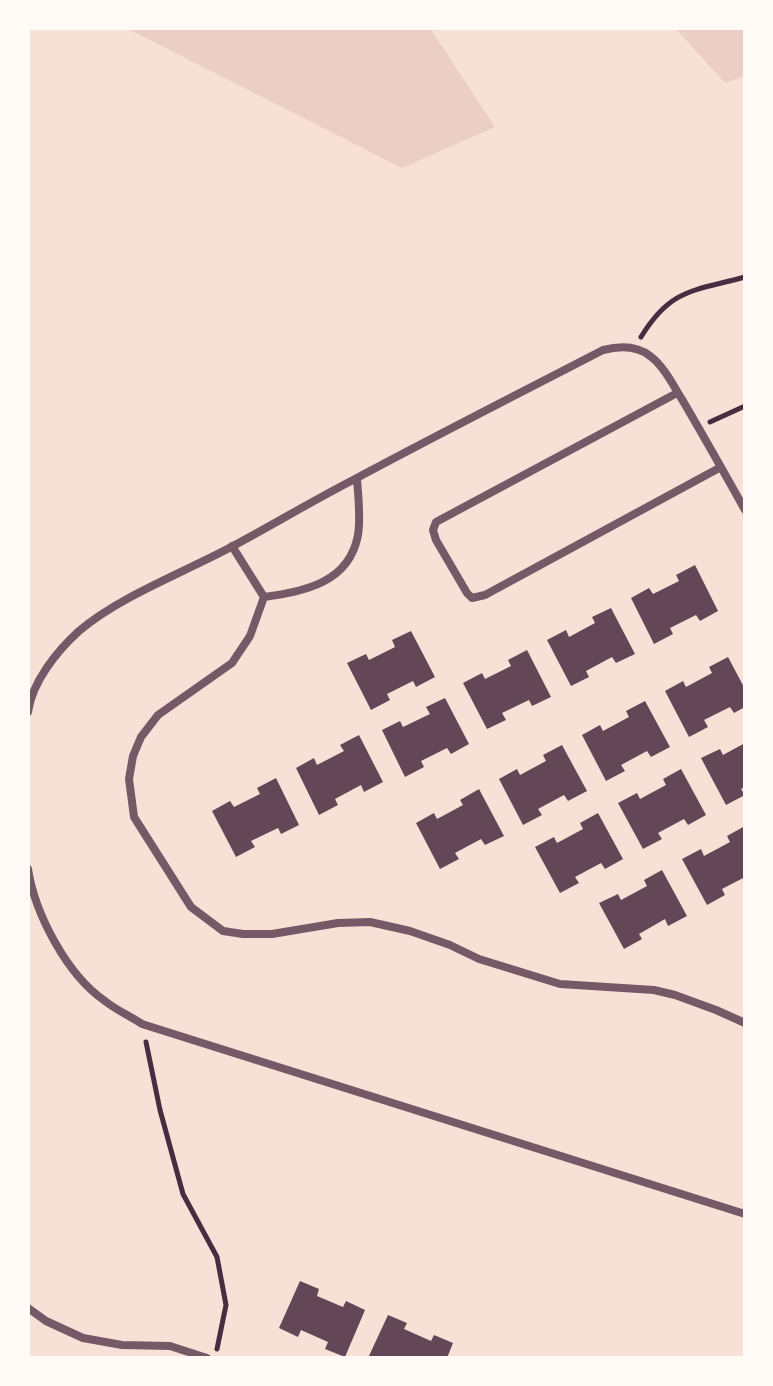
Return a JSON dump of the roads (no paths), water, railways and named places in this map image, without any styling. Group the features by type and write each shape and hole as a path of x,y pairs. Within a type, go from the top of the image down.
{"street":[{"path":"28,712 39,681 52,661 79,632 115,606 603,350 618,346 634,348 649,354 658,364 745,510"},
{"path":"677,393 436,522 433,530 436,540 467,593 472,598 485,595 721,467"},
{"path":"264,597 311,588 326,581 352,554 359,523 357,478"},
{"path":"232,546 264,597"},
{"path":"264,597 250,636 232,663 158,715 141,737 133,756 129,779 134,817 191,907 223,931 243,934 272,934 338,923 370,922 410,931 479,959 560,984 654,990 689,1000 745,1023"},
{"path":"28,869 50,934 69,966 103,1001 142,1024 745,1214"},
{"path":"28,1308 46,1321 83,1338 122,1345 170,1346 207,1358"}]}
